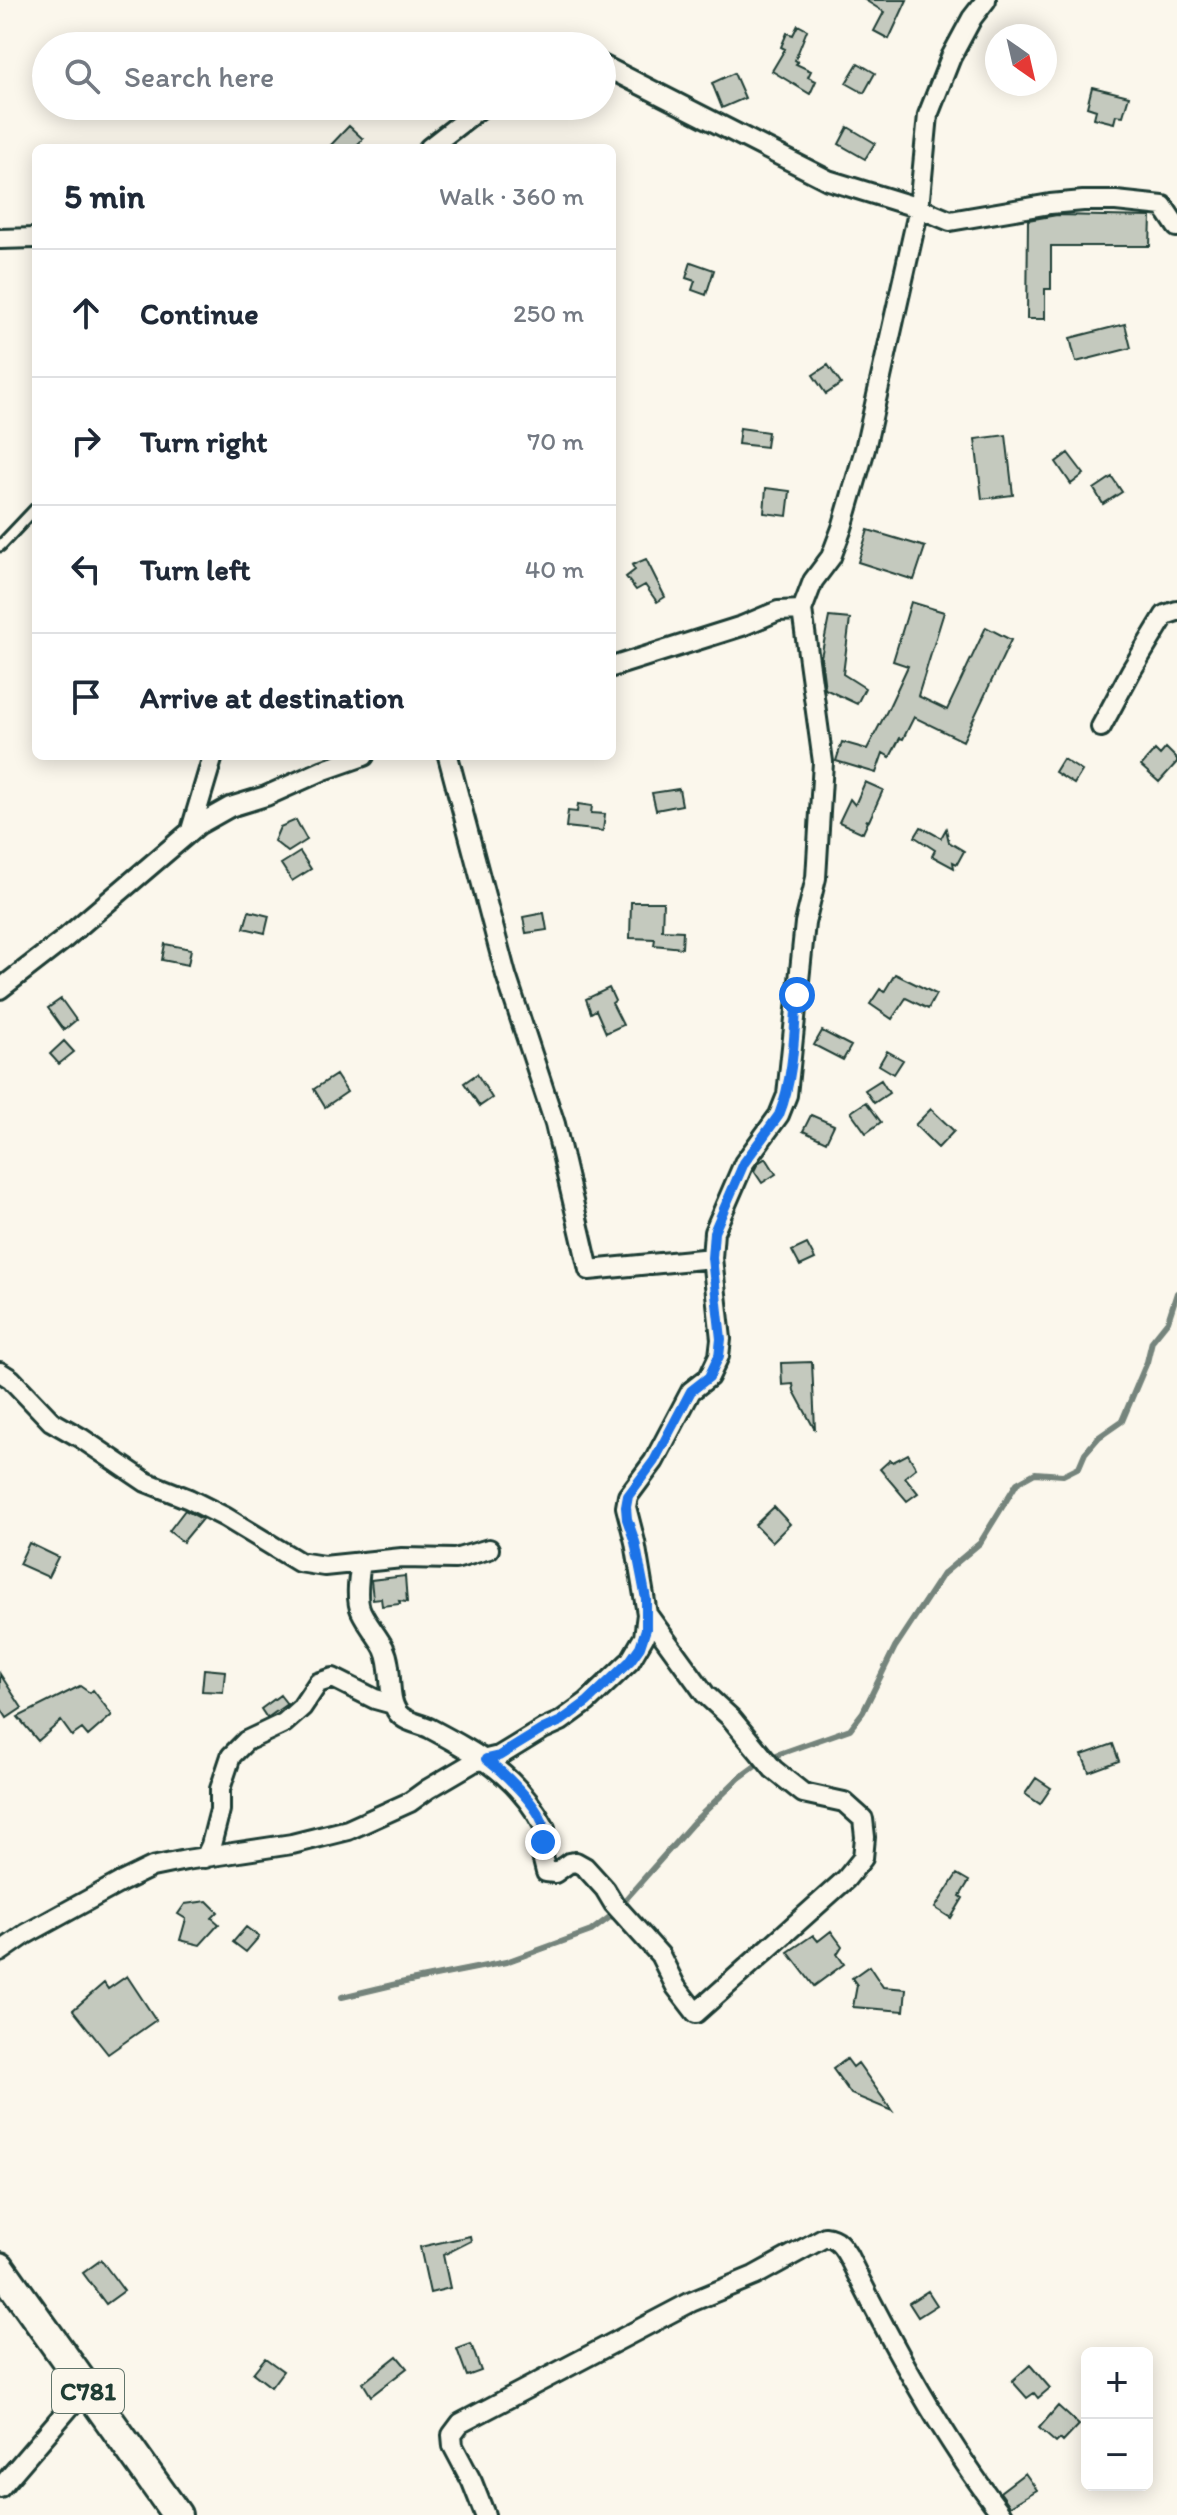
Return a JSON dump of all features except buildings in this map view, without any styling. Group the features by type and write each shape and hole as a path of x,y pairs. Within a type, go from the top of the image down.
{"main road":[{"name":"C781","path":"0,2267 177,2515"}],"street":[{"path":"0,1952 26,1934 152,1867 279,1847 348,1830 410,1802 474,1762 499,1756 561,1721 587,1702 635,1655 644,1637 647,1614 635,1542 627,1519 628,1496 654,1461 691,1391 709,1377 719,1356 721,1339 712,1258 714,1232 744,1163 779,1115 787,1095 791,1070 805,923 816,878 823,762 802,610 813,581 831,557 862,462 919,208 928,115 951,57 972,18 986,0"},
{"path":"616,72 828,180 919,208 950,221 1050,204 1116,201 1170,206 1177,227"},
{"path":"434,144 465,120"},
{"path":"0,239 32,238"},
{"path":"616,666 742,626 778,611 802,610"},
{"path":"1101,727 1165,615 1177,611"},
{"path":"191,830 212,760"},
{"path":"0,989 62,941 191,830 230,807 266,796 353,760"},
{"path":"449,760 506,975 555,1124 589,1270 712,1258"},
{"path":"0,1372 11,1379 51,1421 146,1482 225,1517 299,1562 324,1566 402,1558 455,1559 489,1549"},
{"path":"361,1562 359,1609 385,1650 392,1673 393,1704 400,1716 424,1725 486,1759 514,1784 545,1828 541,1852 546,1872 555,1873 576,1862 585,1867 660,1955 676,1987 696,2013 846,1879 863,1858 863,1819 844,1802 803,1793 773,1769 731,1718 705,1694 647,1614"},
{"path":"205,1858 220,1810 220,1789 231,1756 246,1741 284,1723 302,1707 318,1683 333,1678 375,1699 393,1704"},
{"path":"485,2515 453,2446 452,2435 461,2423 691,2302 754,2276 825,2237 837,2241 848,2256 909,2374 975,2480 1002,2515"},
{"path":"0,2488 86,2388"}],"lane":[{"path":"0,546 32,512"}],"waterway":[{"path":"342,1997 506,1962 591,1931 610,1917 692,1824 739,1778 765,1759 850,1729 863,1712 895,1647 943,1574 980,1543 1017,1483 1035,1473 1063,1475 1079,1467 1085,1453 1099,1437 1122,1421 1147,1362 1152,1341 1168,1321 1177,1293"}],"route":[{"path":"543,1842 545,1828 537,1814 514,1784 486,1759 499,1756 561,1721 587,1702 630,1661 640,1647 646,1629 646,1599 635,1542 627,1519 628,1496 654,1461 691,1391 709,1377 719,1356 721,1339 712,1258 714,1232 744,1163 779,1115 787,1095 797,995"}]}
